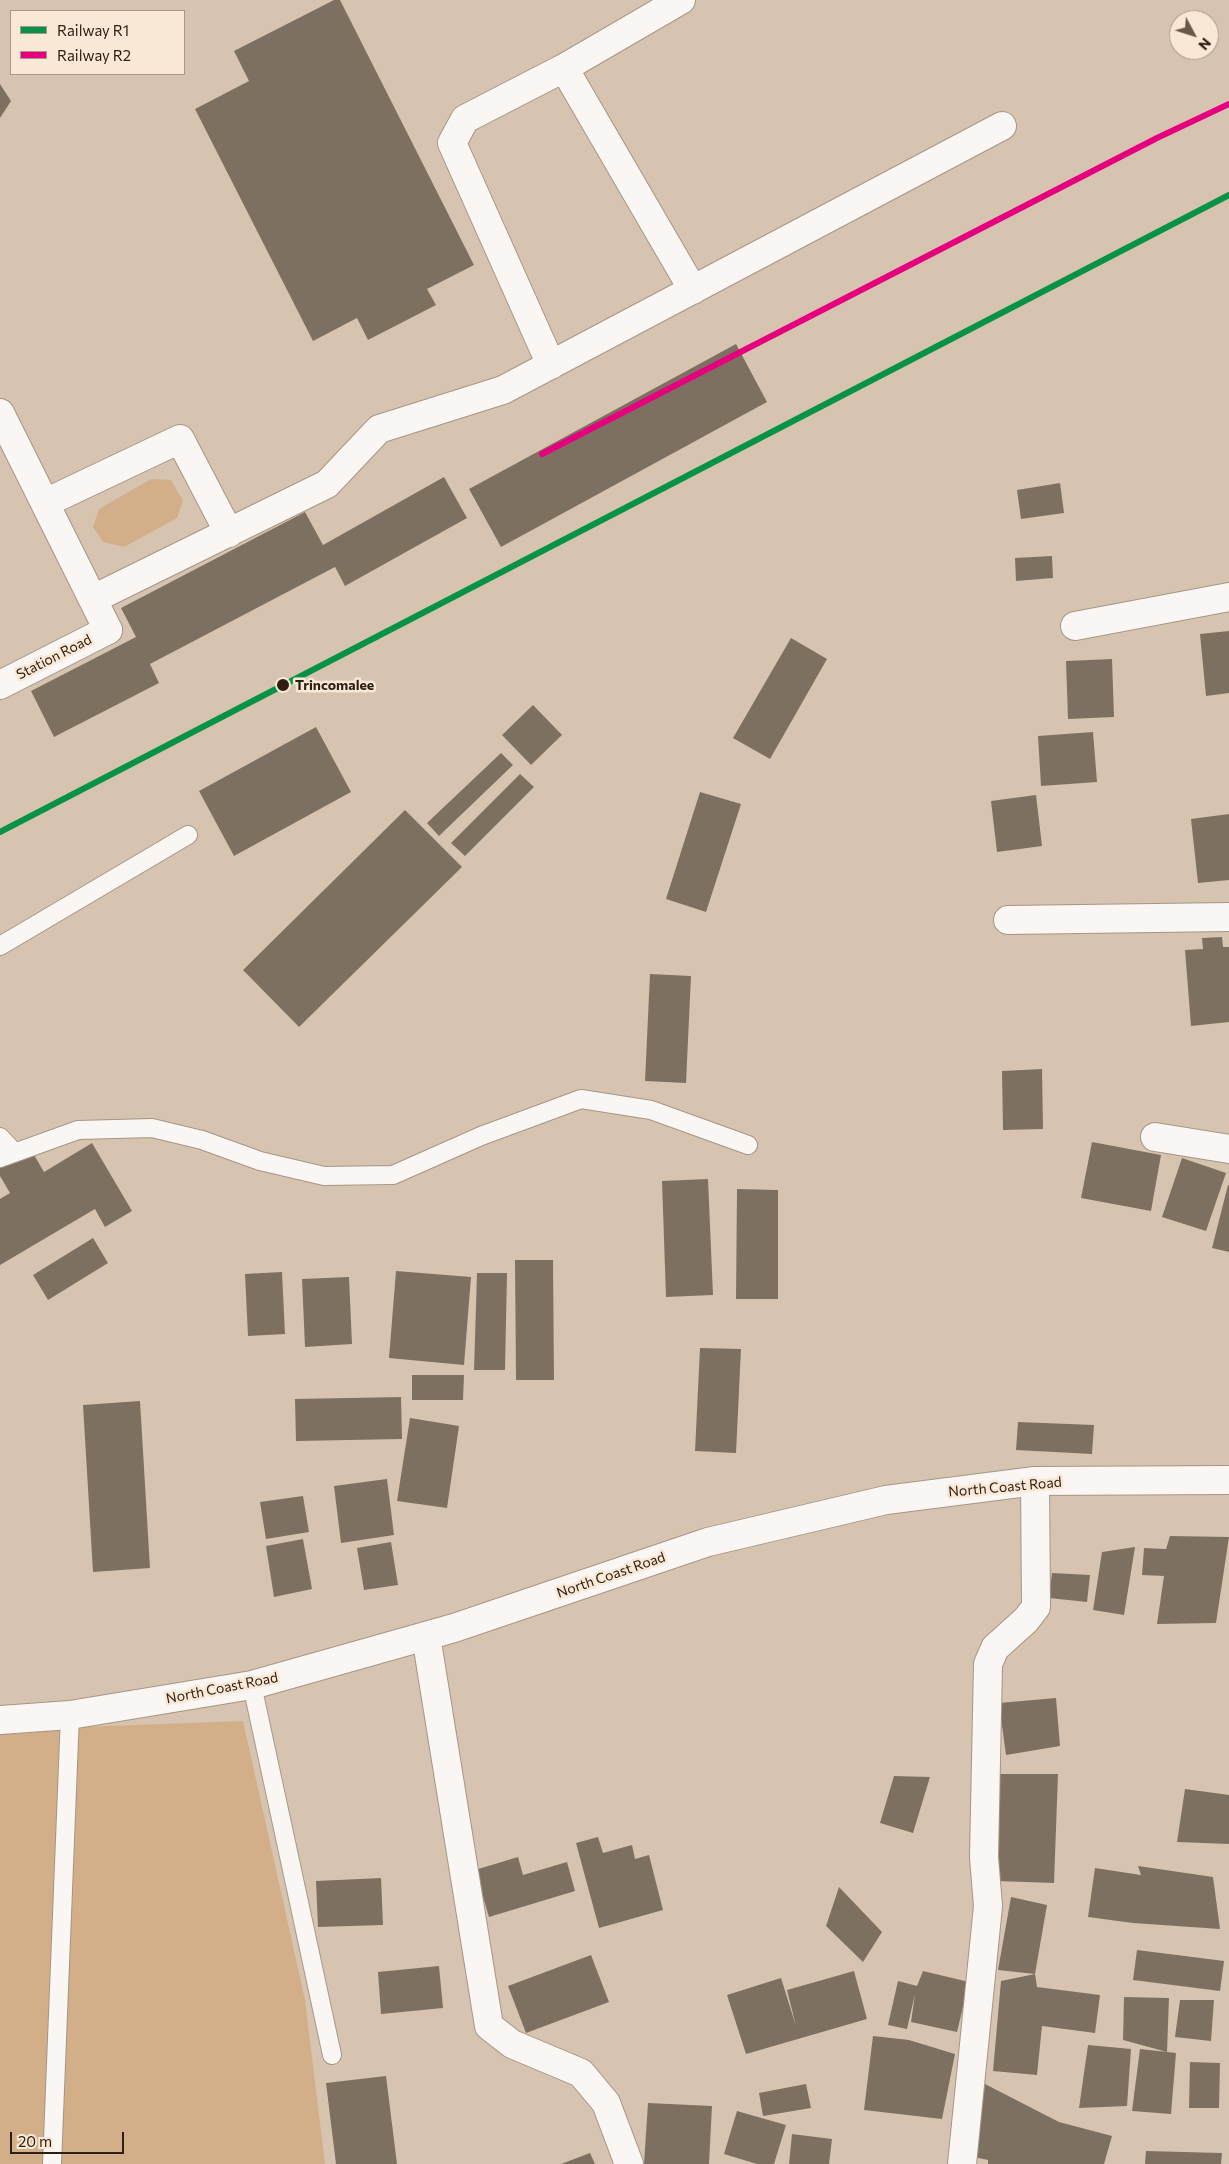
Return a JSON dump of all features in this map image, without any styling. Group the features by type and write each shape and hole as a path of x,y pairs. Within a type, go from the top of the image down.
{"street":[{"path":"551,365 452,143 465,119 564,68 681,0"},
{"path":"564,68 693,290"},
{"path":"0,413 93,600 327,484 379,429 502,390 1002,126"},
{"path":"45,503 180,439 229,533"},
{"path":"1075,626 1229,597"},
{"name":"Station Road","path":"0,685 108,630 93,600"},
{"path":"1008,920 1229,917"},
{"path":"1155,1137 1229,1149"},
{"name":"North Coast Road","path":"0,1720 70,1715 252,1684 426,1636 708,1542 886,1500 1035,1481 1229,1480"},
{"path":"962,2164 988,1906 984,1857 988,1664 996,1648 1026,1620 1036,1607 1035,1481"},
{"path":"426,1636 489,2026 512,2044 581,2073 606,2103 629,2164"}],"lane":[{"path":"0,946 188,835"},
{"path":"0,1137 7,1155 78,1130 152,1128 202,1140 260,1161 324,1176 393,1175 481,1136 581,1099 651,1110 748,1145"},
{"path":"252,1684 332,2055"},
{"path":"52,2164 70,1715"}],"shaded area":[{"path":"151,479 171,480 183,501 177,518 124,547 103,542 93,527 99,509"},
{"path":"243,1721 305,2000 325,2164 0,2164 0,1730"}],"building":[{"path":"334,0 340,0 474,265 427,289 436,305 368,340 357,318 313,341 195,109 249,81 234,51"},
{"path":"0,84 11,101 0,118"},
{"path":"736,344 767,402 501,547 469,489"},
{"path":"444,477 467,518 345,586 335,567 150,664 159,683 54,737 31,691 136,637 121,608 305,512 323,545"},
{"path":"1060,483 1064,513 1021,519 1017,490"},
{"path":"1052,556 1053,578 1016,581 1015,558"},
{"path":"1229,631 1229,693 1206,696 1200,634"},
{"path":"791,638 827,659 770,759 733,738"},
{"path":"1112,659 1114,717 1068,719 1066,661"},
{"path":"533,705 562,735 531,765 502,735"},
{"path":"316,727 351,792 234,856 199,791"},
{"path":"1093,732 1097,782 1041,786 1038,736"},
{"path":"501,753 513,765 439,836 427,823"},
{"path":"520,774 534,787 465,856 451,843"},
{"path":"700,792 741,804 706,912 666,899"},
{"path":"1036,795 1042,846 997,852 991,801"},
{"path":"405,810 462,867 299,1027 243,970"},
{"path":"1229,814 1229,880 1198,883 1191,819"},
{"path":"1222,937 1223,947 1229,947 1229,1022 1191,1026 1185,950 1203,949 1202,938"},
{"path":"650,974 691,976 686,1083 645,1081"},
{"path":"1042,1069 1043,1129 1003,1130 1002,1071"},
{"path":"1092,1142 1161,1155 1151,1211 1081,1198"},
{"path":"92,1143 132,1211 105,1227 95,1209 0,1265 0,1199 10,1193 0,1176 0,1166 30,1148 44,1172"},
{"path":"1182,1158 1226,1173 1206,1231 1162,1217"},
{"path":"708,1179 713,1295 666,1297 662,1181"},
{"path":"1229,1185 1229,1252 1212,1248"},
{"path":"737,1189 778,1190 778,1299 736,1299"},
{"path":"93,1238 108,1263 48,1300 33,1275"},
{"path":"515,1260 553,1260 554,1380 516,1380"},
{"path":"396,1271 471,1277 464,1365 389,1358"},
{"path":"282,1272 285,1334 248,1336 245,1274"},
{"path":"477,1273 507,1273 505,1370 474,1370"},
{"path":"349,1277 352,1344 305,1347 302,1279"},
{"path":"700,1348 741,1349 736,1453 695,1451"},
{"path":"412,1375 464,1375 463,1400 412,1400"},
{"path":"401,1397 402,1439 296,1441 295,1399"},
{"path":"140,1401 150,1568 93,1572 83,1405"},
{"path":"410,1418 459,1426 447,1508 397,1501"},
{"path":"1018,1422 1094,1425 1092,1454 1016,1450"},
{"path":"387,1479 394,1535 341,1543 334,1486"},
{"path":"303,1496 309,1532 266,1539 260,1502"},
{"path":"1170,1536 1229,1537 1216,1623 1157,1624 1164,1576 1142,1575 1144,1548 1166,1549"},
{"path":"303,1539 312,1589 274,1597 266,1546"},
{"path":"391,1542 398,1585 364,1590 357,1548"},
{"path":"1135,1547 1124,1615 1093,1610 1102,1552"},
{"path":"1052,1573 1090,1575 1087,1602 1049,1598"},
{"path":"1056,1698 1060,1746 1006,1755 999,1703"},
{"path":"1000,1774 1058,1774 1054,1883 996,1881"},
{"path":"894,1776 930,1777 913,1833 880,1823"},
{"path":"1185,1789 1229,1795 1229,1844 1177,1842"},
{"path":"598,1837 603,1853 632,1845 635,1859 649,1855 663,1910 599,1928 576,1843"},
{"path":"518,1857 523,1875 567,1862 575,1891 489,1917 475,1870"},
{"path":"1138,1866 1213,1877 1220,1929 1133,1923 1088,1917 1095,1868 1141,1875"},
{"path":"381,1878 383,1925 318,1927 316,1881"},
{"path":"839,1887 882,1932 863,1962 826,1926"},
{"path":"1011,1897 1047,1905 1035,1974 998,1970"},
{"path":"1137,1950 1224,1961 1220,1991 1133,1980"},
{"path":"591,1955 609,2002 526,2033 508,1986"},
{"path":"439,1966 443,2008 381,2014 378,1972"},
{"path":"854,1971 867,2019 746,2054 727,1995 781,1978 796,2026 787,1990"},
{"path":"923,1971 969,1982 957,2032 911,2022 915,1994 907,2029 888,2025 898,1981 917,1986"},
{"path":"1035,1974 1037,1987 1100,1995 1095,2033 1042,2026 1037,2075 993,2071 1001,1981"},
{"path":"1124,1997 1169,1998 1167,2052 1123,2040"},
{"path":"1180,2000 1214,2000 1211,2041 1175,2037"},
{"path":"873,2036 909,2040 955,2054 942,2119 864,2110"},
{"path":"1088,2045 1131,2049 1127,2106 1079,2108"},
{"path":"1140,2049 1176,2053 1171,2114 1132,2111"},
{"path":"1190,2062 1220,2063 1219,2108 1189,2108"},
{"path":"386,2076 397,2164 336,2164 326,2083"},
{"path":"806,2084 811,2108 763,2116 759,2093"},
{"path":"985,2084 1059,2122 1112,2136 1104,2164 988,2164 988,2160 974,2157"},
{"path":"648,2103 712,2106 709,2164 644,2164"},
{"path":"737,2111 786,2125 774,2164 757,2164 724,2154"},
{"path":"792,2134 832,2139 829,2164 789,2164"},
{"path":"1146,2151 1222,2153 1221,2164 1145,2164"},
{"path":"590,2153 595,2164 561,2164"}],"railway":[{"path":"542,454 1157,138 1229,104"},
{"path":"0,832 1229,195"}],"rail line":[{"name":"R2","path":"542,454 1157,138 1229,104"},
{"name":"R1","path":"0,832 1229,195"}],"place":[{"name":"Trincomalee","path":"283,685"}]}
